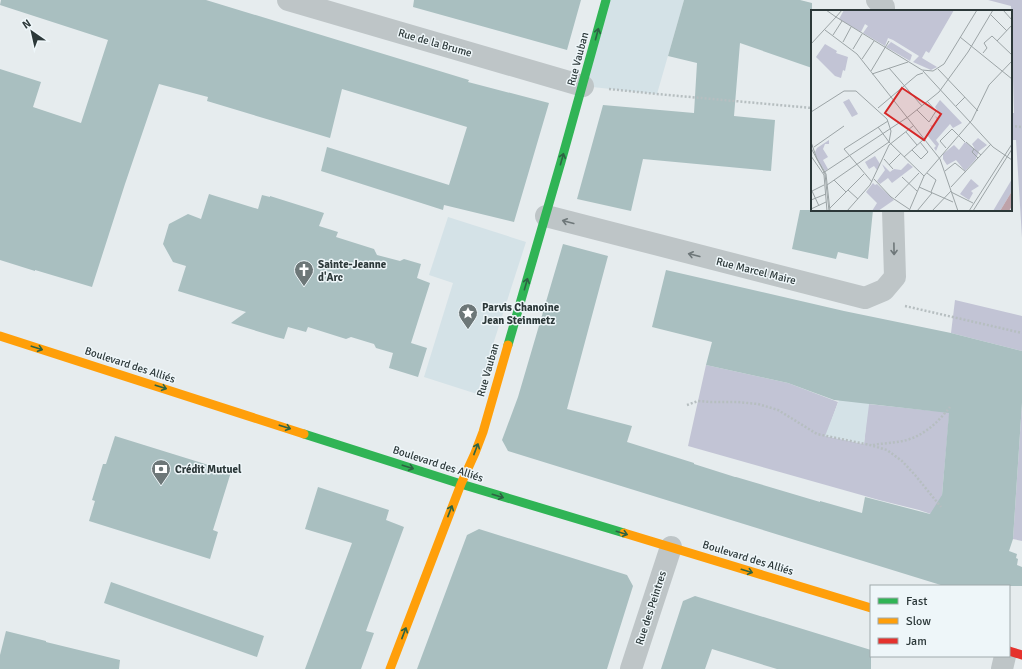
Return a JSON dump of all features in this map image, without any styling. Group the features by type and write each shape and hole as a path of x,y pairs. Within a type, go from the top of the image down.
{"main road":[{"name":"Rue Vauban","path":"390,669 482,432 546,216 606,0"},
{"name":"Boulevard des Alliés","path":"0,336 461,484 870,608"},
{"path":"1010,651 1022,655"}],"street":[{"name":"Rue de la Brume","path":"288,0 583,86"},
{"path":"877,0 884,7 884,10"},
{"path":"884,290 895,277 894,211"},
{"name":"Rue Marcel Maire","path":"546,216 865,298 884,290"},
{"name":"Rue des Peintres","path":"631,669 671,547"},
{"path":"1002,669 1005,657"}],"path":[{"path":"583,86 811,108"},
{"path":"1012,126 1022,127"},
{"path":"884,290 904,306 1022,334"},
{"path":"687,405 698,401 758,404 778,410 817,434 887,450 902,461 941,506"},
{"path":"870,445 906,440 919,435 931,428 950,407"}],"shaded area":[{"path":"606,0 684,0 657,94 583,86"},
{"path":"988,0 1022,0 1022,238 1016,140 1012,140 1012,113 1014,113 1011,6"},
{"name":"Parvis Chanoine Jean Steinmetz","path":"448,217 526,242 477,394 424,377 453,283 429,275"},
{"path":"955,300 1022,316 1022,351 951,333"},
{"path":"706,365 788,383 838,402 826,436 864,444 868,404 934,411 951,395 940,517 688,446"},
{"path":"848,377 872,381 864,444 825,436"},
{"path":"1022,403 1022,541 1013,539"}],"building":[{"path":"1,0 206,0 469,80 468,82 549,103 514,222 444,205 443,210 321,171 327,147 449,185 467,127 342,89 330,138 207,101 208,97 159,84 92,287 0,260 0,69 41,82 33,107 81,123 108,40 0,5"},
{"path":"414,0 581,0 567,50 413,7"},
{"path":"684,0 800,0 812,3 811,68 740,43 734,116 775,120 771,171 643,159 631,211 577,199 603,105 694,113 697,63 668,56"},
{"name":"Sainte-Jeanne d'Arc","path":"209,194 258,209 262,195 270,196 324,213 319,226 338,232 336,237 374,249 377,255 400,261 404,259 421,264 417,278 430,283 411,343 427,348 418,377 389,368 393,353 376,348 374,344 351,337 346,339 308,327 306,332 288,327 284,339 276,337 231,323 246,312 178,291 186,266 173,262 163,244 169,224 188,214 201,219"},
{"path":"800,210 873,211 868,259 838,252 836,259 792,249"},
{"path":"563,244 608,256 567,409 632,426 627,442 735,477 820,502 862,513 865,497 930,514 942,495 949,413 834,400 788,383 706,365 712,342 652,327 666,270 844,311 951,333 1022,351 1022,403 1013,539 1009,551 1017,554 1017,565 1022,567 1022,586 941,585 508,451 502,440 518,397"},
{"name":"Crédit Mutuel","path":"115,436 231,472 213,530 218,532 210,559 89,521 95,501 92,500 103,464 106,464"},
{"path":"318,487 389,510 386,520 404,527 366,631 374,633 361,669 305,669 352,543 305,529"},
{"path":"479,529 627,575 633,586 607,669 417,669 467,535"},
{"path":"111,582 264,636 257,657 104,603"},
{"path":"695,596 870,650 871,669 777,669 712,649 705,669 661,669 683,601"},
{"path":"6,631 120,660 119,669 0,669 0,655"}],"traffic: fast":[{"path":"508,345 606,0"},
{"path":"304,434 461,484 624,533"}],"traffic: slow":[{"path":"0,336 304,434"},
{"path":"390,669 461,484 483,432 508,345"},
{"path":"624,533 870,608"}],"traffic: jam":[{"path":"1010,651 1022,655"}],"place":[{"name":"Sainte-Jeanne d'Arc","path":"304,287"},
{"name":"Parvis Chanoine Jean Steinmetz","path":"468,330"},
{"name":"Crédit Mutuel","path":"161,486"}]}
